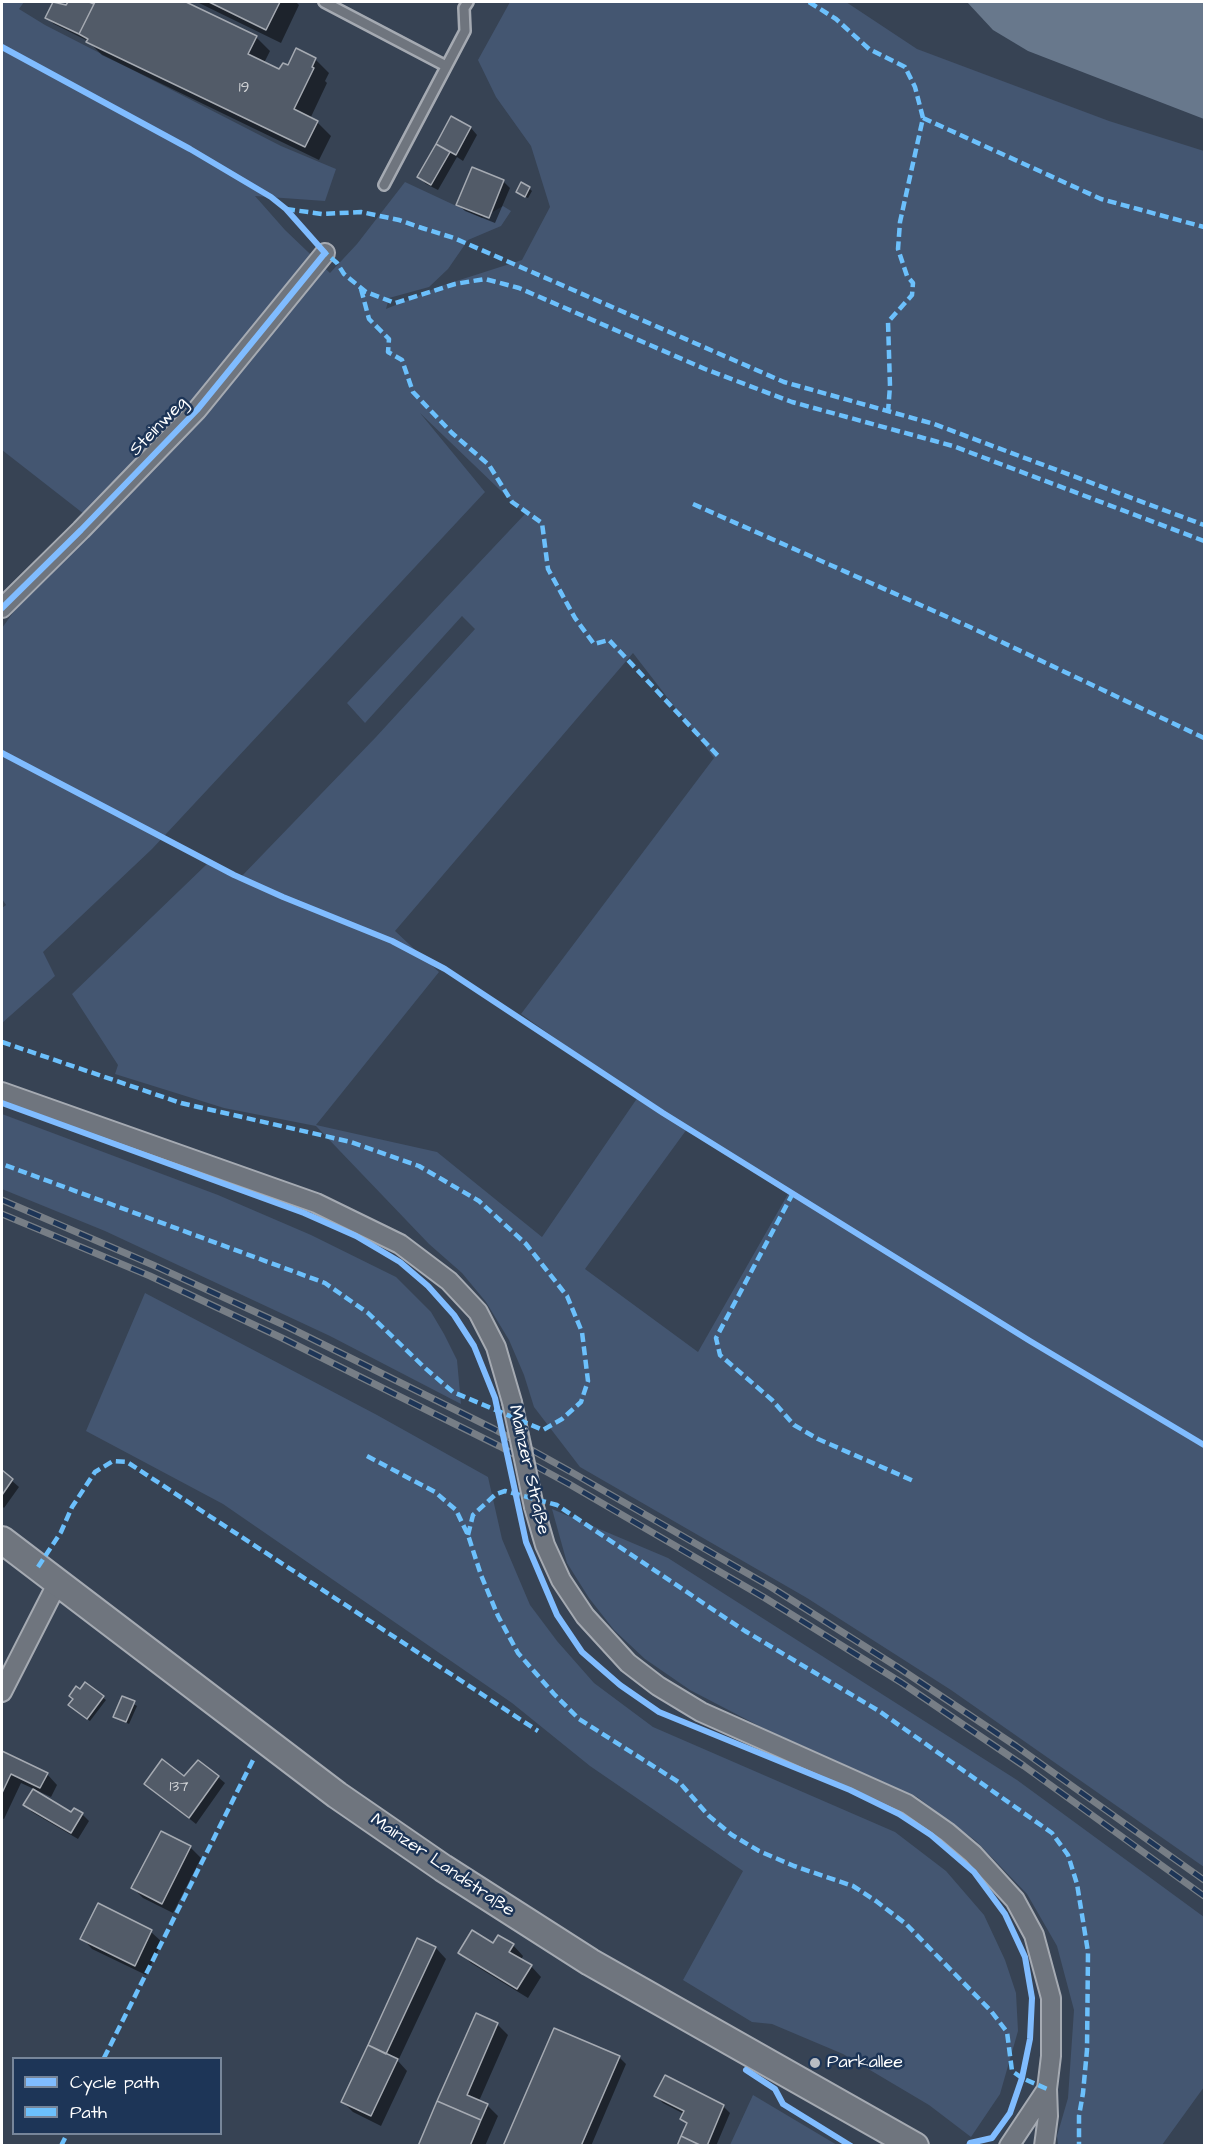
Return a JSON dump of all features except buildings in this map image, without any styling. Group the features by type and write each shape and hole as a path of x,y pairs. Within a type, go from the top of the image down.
{"main road":[{"name":"Mainzer Landstraße","path":"2,1540 337,1795 488,1898 673,2011 910,2144"}],"street":[{"name":"Steinweg","path":"2,608 197,410 325,253"},
{"name":"Mainzer Straße","path":"2,1092 316,1203 400,1244 449,1281 478,1312 496,1347 512,1402 534,1506 545,1545 561,1580 585,1616 628,1663 658,1686 701,1712 907,1804 947,1832 973,1854 1015,1900 1034,1935 1052,1998 1052,2056 1047,2089 1044,2145"},
{"path":"2,1692 58,1582"},
{"path":"1009,2145 1047,2089"}],"lane":[{"path":"324,2 446,66"},
{"path":"384,185 465,31 464,8 468,2"}],"shaded area":[{"path":"2,2 24,2 19,9 45,25 281,146 336,169 325,201 255,196 285,230 330,273 357,244 405,182 482,218 503,206 511,211 501,226 468,240 448,269 429,287 389,298 386,309 441,286 522,260 550,207 531,146 496,97 478,60 510,2 846,2 917,49 1109,121 1204,151 1204,1867 951,1690 807,1598 580,1467 534,1407 524,1375 509,1340 486,1302 462,1273 429,1244 316,1126 224,1108 115,1074 118,1065 72,994 207,864 238,880 376,737 475,629 462,616 365,723 347,703 525,514 420,413 485,492 152,849 43,952 55,976 2,1023 2,908 6,905 2,899 2,628 84,514 2,450","holes":["633,653 714,758 521,1014 638,1097 542,1237 437,1152 316,1125 439,972 395,931","687,1129 788,1194 698,1352 585,1269"]},
{"path":"967,2 1204,2 1204,119 1028,51 993,30"},
{"path":"2,1114 218,1195 311,1235 396,1277 431,1312 444,1334 457,1360 461,1404 330,1336 105,1231 2,1189"},
{"path":"145,1293 377,1415 488,1477 502,1539 530,1605 557,1641 594,1683 653,1727 895,1832 946,1871 984,1915 1005,1960 1016,1993 1018,2031 1000,2094 971,2137 929,2105 843,2054 772,2024 752,2022 683,1980 743,1871 590,1766 512,1703 223,1504 86,1431"},
{"path":"552,1509 668,1558 1017,1780 1204,1917 1204,2087 1162,2145 1058,2145 1057,2136 1068,2098 1074,2010 1057,1946 1027,1894 976,1841 917,1797 761,1727 690,1690 645,1659 614,1630 589,1598 567,1563"},
{"path":"753,2095 837,2145 730,2145"}],"railway":[{"path":"2,1200 153,1265 286,1326 494,1429 573,1473 771,1587 899,1668 1016,1746 1204,1880"},
{"path":"2,1214 150,1276 282,1338 499,1446 569,1484 765,1598 902,1683 1024,1766 1204,1896"}],"marked path":[{"path":"809,2 836,19 869,49 905,67 915,87 923,118 900,222 898,249 907,276 913,283 912,295 888,322 890,386 888,412"},
{"path":"923,118 1101,199 1204,227"},
{"path":"286,209 322,214 361,212 399,220 454,238 784,382 934,424 1204,525"},
{"path":"321,249 337,263 344,274 366,292 395,303 455,284 485,279 519,288 705,369 792,402 953,446 1204,541"},
{"path":"361,289 369,319 389,339 388,352 402,360 413,392 452,433 489,465 512,502 542,523 548,569 575,618 594,644 609,640 720,758"},
{"path":"693,504 970,627 1204,738"},
{"path":"2,1042 181,1103 351,1142 419,1166 479,1201 526,1244 567,1296 582,1332 588,1381 581,1402 562,1419 543,1430 453,1392 368,1313 325,1283 2,1164"},
{"path":"793,1193 716,1338 720,1355 772,1400 794,1425 818,1439 916,1482"},
{"path":"367,1456 435,1492 456,1510 468,1535 498,1616 518,1653 579,1719 680,1783 709,1816 732,1835 759,1851 794,1866 853,1886 906,1924 991,2011 1007,2032 1012,2071 1047,2089"},
{"path":"38,1567 95,1472 113,1461 127,1462 538,1731"},
{"path":"468,1535 473,1515 496,1494 505,1491 557,1505 745,1631 879,1711 1052,1833 1068,1855 1077,1884 1088,1952 1087,2050 1079,2116 1079,2146"},
{"path":"104,2057 253,1760"},
{"path":"61,2146 66,2135"}],"cycle path":[{"path":"2,47 190,149 271,197 286,209 325,253 197,410 2,608"},
{"path":"2,753 234,875 392,941 445,969 663,1113 1030,1341 1204,1445"},
{"path":"2,1103 304,1213 356,1236 400,1262 428,1286 454,1315 474,1346 495,1398 526,1542 557,1615 582,1652 620,1685 659,1712 850,1790 899,1814 931,1835 974,1872 1005,1914 1025,1957 1032,1998 1030,2039 1022,2078 1010,2113 992,2138 970,2143 969,2146"},
{"path":"746,2070 775,2089 783,2104 851,2146"}],"place":[{"name":"Parkallee","path":"815,2063"}]}
